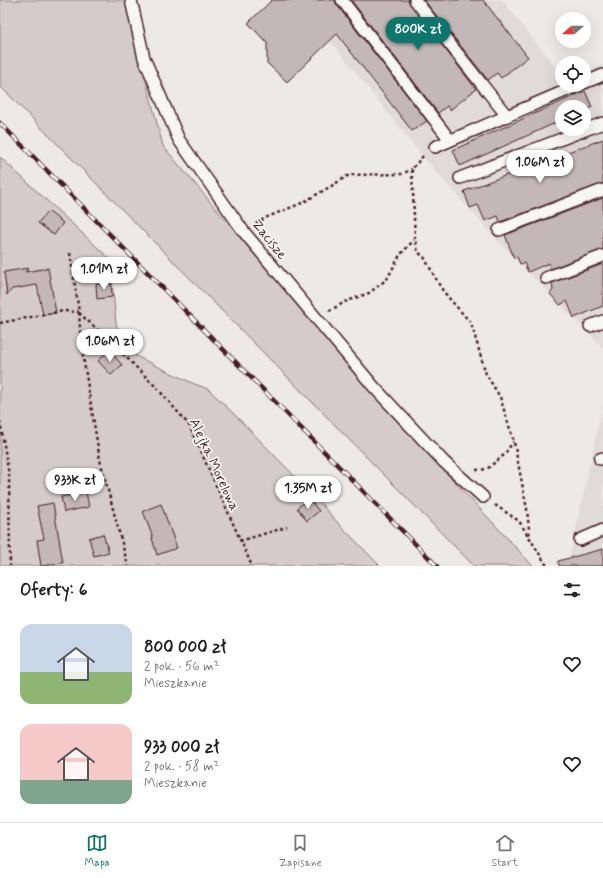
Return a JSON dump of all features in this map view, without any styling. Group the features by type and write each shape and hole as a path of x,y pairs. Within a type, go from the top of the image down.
{"lane":[{"name":"Zacisze","path":"131,0 144,58 179,140 244,232 374,387 444,462 484,497"},
{"path":"342,0 450,140"},
{"path":"415,0 507,116"},
{"path":"591,80 603,75"},
{"path":"434,147 563,92"},
{"path":"460,178 603,124"},
{"path":"499,230 603,190"},
{"path":"546,278 603,256"},
{"path":"590,326 603,320"},
{"path":"580,540 603,530"}],"path":[{"path":"244,232 265,218 302,203 349,175 402,174 412,169 427,151 434,147"},
{"path":"412,169 414,239 418,252 424,257 448,298 471,323 486,374 500,397 514,442 527,509 530,539"},
{"path":"316,318 347,301 369,293 387,279 400,255 414,239"},
{"path":"70,252 81,344 100,460 128,566"},
{"path":"0,323 63,310 78,312"},
{"name":"Alejka Morelowa","path":"78,312 106,337 157,388 189,425 252,566"},
{"path":"0,421 9,474 10,566"},
{"path":"456,473 487,469 504,455 514,442"},
{"path":"484,497 519,521 547,566"},
{"path":"240,541 287,527"}],"shaded area":[{"path":"0,0 125,0 163,146 366,386 533,566 474,566 0,86"},
{"path":"298,0 502,0 555,67 555,92 591,92 591,71 603,65 603,348 499,242 424,158"},
{"path":"0,157 110,259 116,323 121,343 136,356 192,383 208,389 316,498 380,566 0,566"},
{"path":"603,404 603,566 568,566"}],"building":[{"path":"272,0 335,0 336,4 427,121 412,131 337,34 287,82 267,63 267,43 248,23"},
{"path":"351,0 408,0 476,89 450,110 447,106 438,113"},
{"path":"424,0 483,0 528,57 501,78 497,73 488,80"},
{"path":"585,92 589,100 565,100"},
{"path":"555,104 555,123 460,166 453,150"},
{"path":"603,139 603,183 500,222 498,216 485,221 478,205 470,208 464,191"},
{"path":"603,198 603,249 550,269 549,263 528,272 524,263 520,264 517,257 514,258 505,235"},
{"path":"48,211 63,223 54,235 38,223"},
{"path":"603,264 603,306 574,318 567,301 560,305 550,294 553,290 552,283"},
{"path":"29,268 25,272 48,268 56,313 43,315 37,285 12,289 7,295 4,272"},
{"path":"111,283 112,297 97,299 96,284"},
{"path":"109,350 122,365 111,375 98,361"},
{"path":"86,492 89,507 64,512 61,497"},
{"path":"309,499 319,511 307,521 297,508"},
{"path":"53,503 63,563 41,566 37,540 44,539 37,506"},
{"path":"161,504 177,548 157,555 153,538 143,511"},
{"path":"103,534 109,552 94,556 89,538"},
{"path":"603,549 603,566 559,566 558,561"}],"railway":[{"path":"0,123 437,566"}]}
